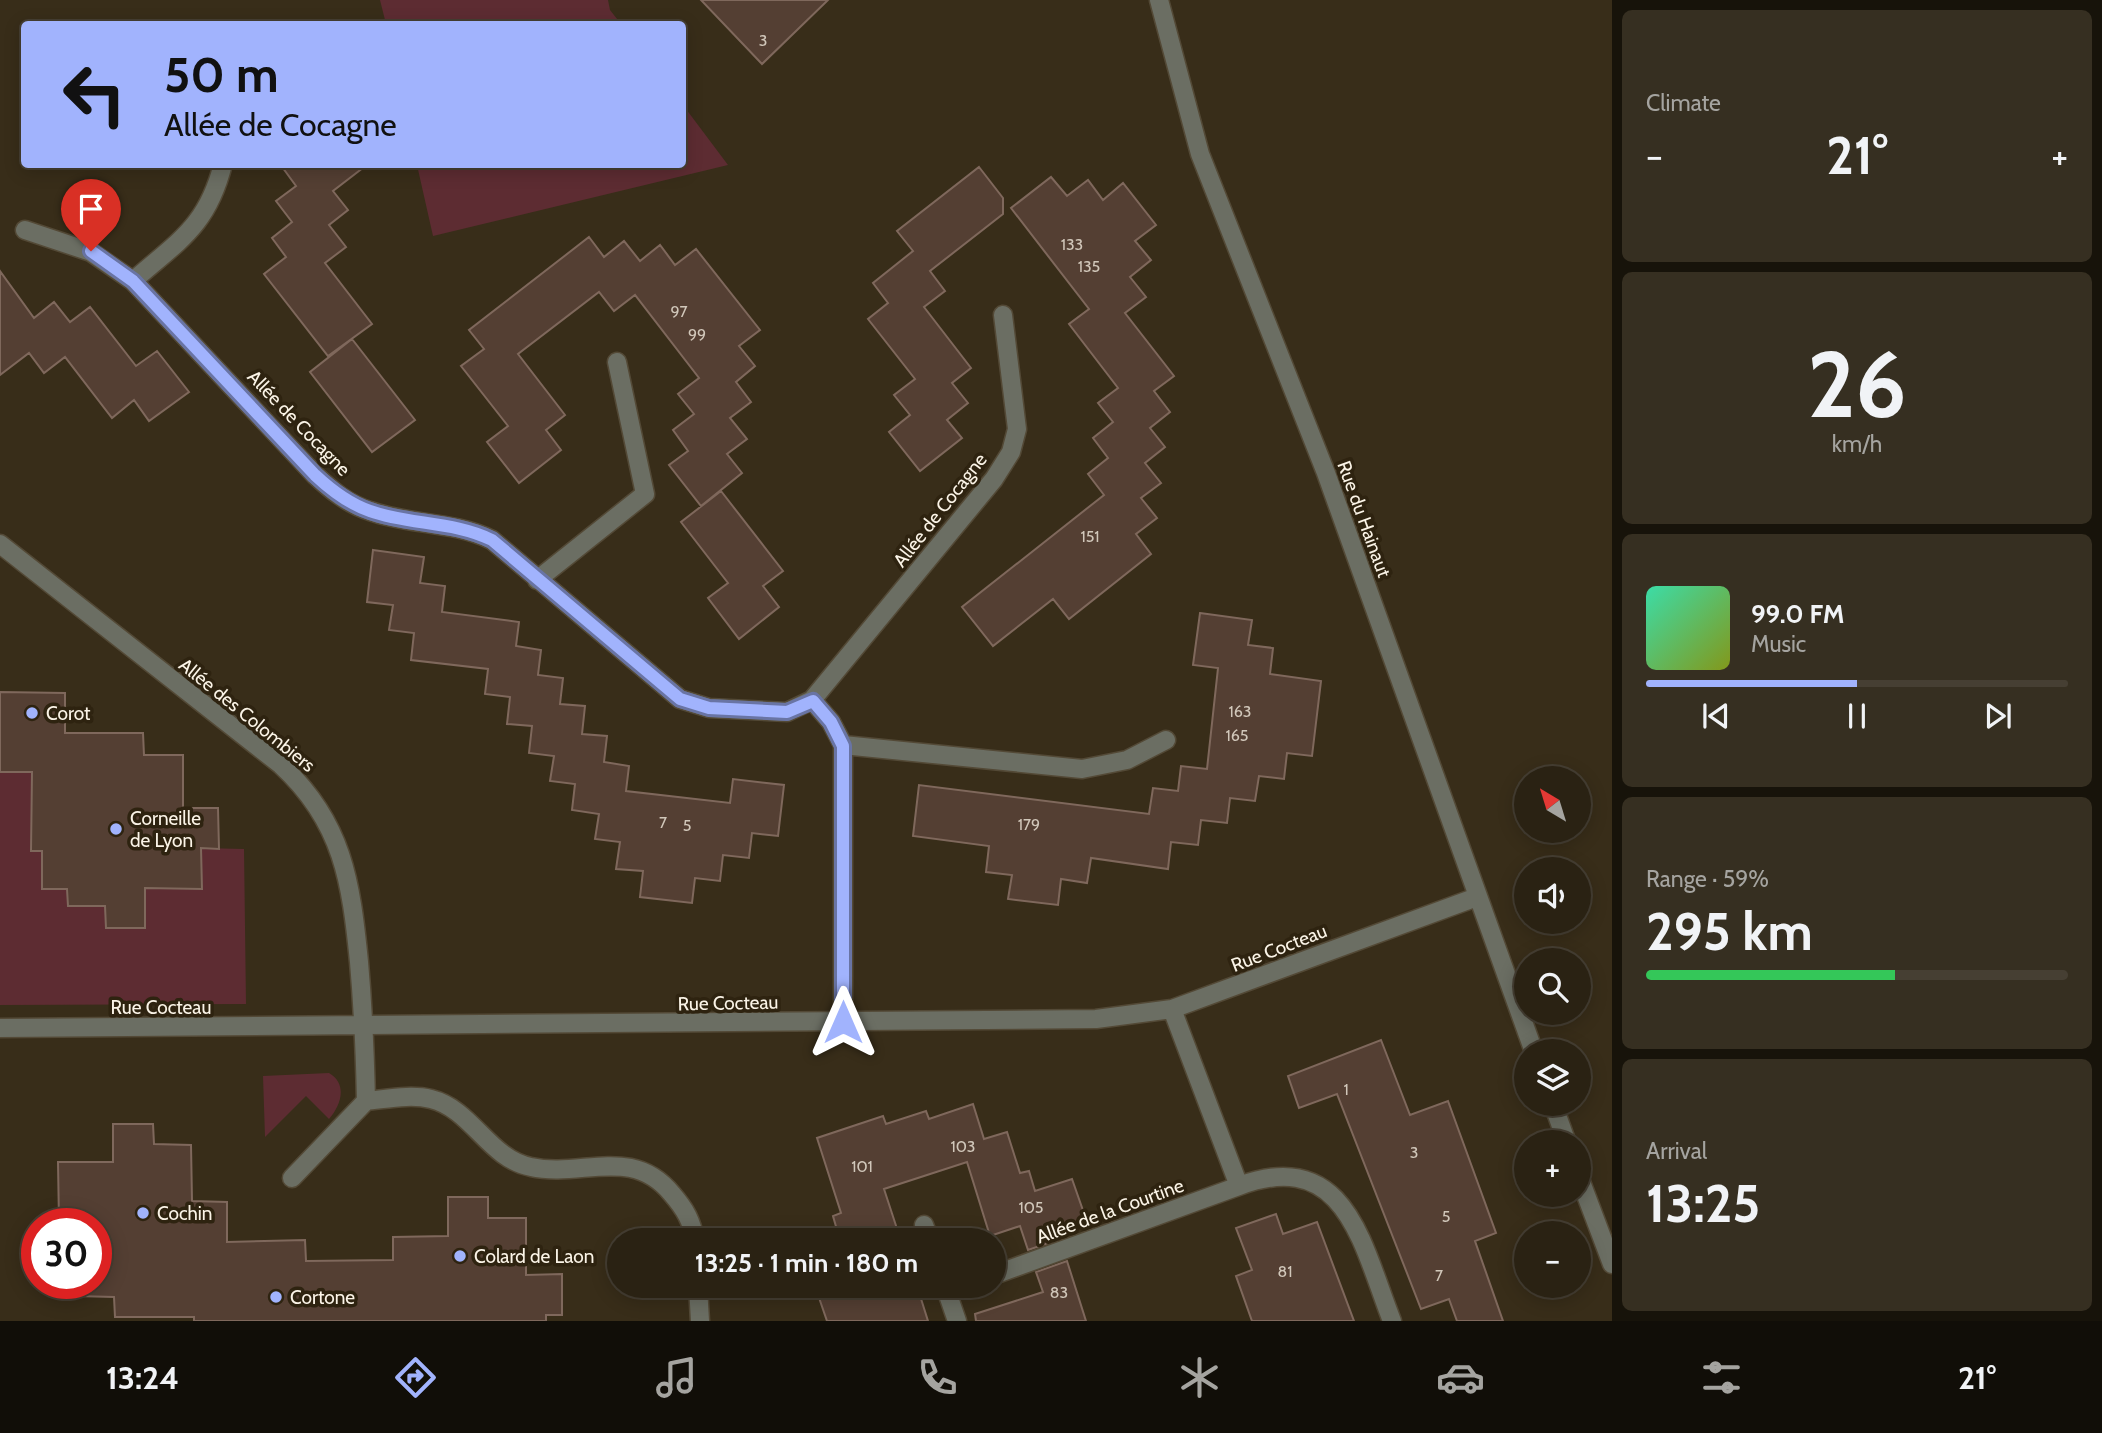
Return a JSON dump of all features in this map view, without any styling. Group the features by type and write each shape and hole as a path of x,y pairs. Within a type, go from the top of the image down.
{"street":[{"name":"Rue du Hainaut","path":"1159,0 1200,154 1326,473 1529,1039"},
{"path":"133,281 202,217 216,192 222,168"},
{"name":"Allée de Cocagne","path":"25,230 91,251 133,281 332,490 367,511 477,532 505,550 680,699 709,708 787,712 813,701 994,479 1011,452 1017,429 1003,315"},
{"path":"537,580 645,494 617,362"},
{"name":"Allée des Colombiers","path":"0,544 281,765 313,798 335,840 350,886 365,1027 366,1101"},
{"path":"813,701 831,722 843,746 843,1022"},
{"path":"843,746 1082,769 1127,760 1166,740"},
{"name":"Rue Cocteau","path":"0,1028 1096,1019 1172,1009 1477,897"},
{"path":"1172,1009 1240,1186"},
{"path":"292,1178 366,1101 419,1097 445,1104 459,1112 502,1153 531,1167 636,1168 653,1175 679,1202 690,1217 692,1228"},
{"name":"Allée de la Courtine","path":"1006,1271 1258,1179 1294,1176 1315,1181 1330,1192 1353,1223 1392,1321"},
{"path":"1590,1207 1612,1264"},
{"path":"699,1298 700,1321"},
{"path":"954,1298 957,1321"}],"shaded area":[{"path":"380,0 608,0 610,10 619,21 385,21"},
{"path":"686,109 728,165 433,236 418,168 686,168"},
{"path":"0,772 48,772 32,851 42,851 42,888 67,889 68,906 105,906 106,928 145,928 145,888 202,889 201,848 244,849 246,1004 0,1005"},
{"path":"329,1073 339,1083 341,1095 329,1119 306,1096 265,1137 263,1076"}],"building":[{"path":"701,0 828,0 762,64"},
{"path":"979,167 1003,198 1003,214 930,271 945,291 924,307 971,368 952,383 968,403 947,420 962,438 920,471 889,432 910,415 894,395 915,379 868,319 888,303 873,283 913,251 897,231"},
{"path":"283,168 363,168 333,191 348,210 329,225 346,247 325,263 372,324 328,356 264,274 286,257 272,238 292,222 276,201 296,186"},
{"path":"1051,177 1067,196 1088,180 1103,200 1123,183 1156,225 1135,241 1151,260 1130,277 1146,297 1125,313 1174,376 1154,391 1170,412 1150,428 1165,447 1145,463 1161,483 1141,498 1157,518 1136,534 1151,554 1069,619 1053,599 993,646 962,607 1104,495 1088,474 1108,458 1093,438 1113,422 1098,403 1118,388 1069,324 1089,309 1011,208"},
{"path":"589,237 604,257 624,241 640,261 660,245 675,265 696,249 760,330 739,346 755,366 736,382 751,402 730,418 747,439 727,454 742,473 701,506 669,465 688,451 673,430 694,414 678,394 699,378 635,295 614,311 599,292 518,354 565,415 546,430 561,450 519,483 487,442 508,426 461,366 484,349 469,330"},
{"path":"0,271 34,318 54,302 70,322 90,307 136,366 157,351 189,392 149,421 134,400 112,418 65,357 44,373 29,353 0,375"},
{"path":"352,339 415,420 372,452 310,372"},
{"path":"721,491 783,571 763,586 779,607 739,639 708,598 728,583 681,522"},
{"path":"373,550 424,557 420,583 445,586 442,612 519,622 516,646 541,650 538,675 563,678 560,704 585,706 582,734 607,736 604,762 629,766 626,791 730,803 733,779 784,785 778,836 752,833 749,858 723,855 720,881 695,878 692,903 640,897 643,871 616,869 620,842 595,839 599,814 572,810 575,784 550,781 554,756 529,753 532,726 507,724 510,697 485,694 488,669 411,660 414,633 389,630 393,605 367,602"},
{"path":"1200,613 1252,620 1248,645 1273,648 1270,674 1321,681 1312,756 1287,753 1284,779 1259,776 1255,801 1230,798 1227,823 1201,820 1198,845 1171,842 1168,869 1091,858 1087,883 1061,879 1058,905 1008,899 1012,875 986,872 989,846 913,836 919,785 1149,814 1153,788 1178,791 1181,766 1207,769 1218,668 1193,665"},
{"name":"Corneille de Lyon","path":"0,692 65,693 65,733 143,733 144,755 183,755 183,808 218,808 219,849 201,848 202,889 145,888 145,928 106,928 105,906 68,906 67,889 42,889 42,851 31,851 32,772 0,772"},
{"path":"1381,1040 1410,1115 1448,1101 1496,1233 1475,1241 1503,1321 1457,1321 1449,1299 1421,1309 1337,1094 1299,1108 1288,1076"},
{"path":"973,1104 984,1139 1007,1132 1020,1173 1029,1171 1035,1191 1072,1179 1087,1222 1058,1232 1060,1239 1028,1250 1020,1226 1006,1231 1006,1228 988,1228 967,1162 884,1189 897,1228 836,1228 833,1216 841,1213 817,1138 883,1116 886,1124 926,1111 929,1119"},
{"path":"113,1124 153,1124 154,1144 191,1145 192,1201 227,1202 227,1242 305,1240 306,1261 393,1260 393,1237 448,1236 448,1197 488,1197 488,1218 526,1218 526,1275 562,1274 562,1315 546,1315 546,1321 194,1321 194,1317 115,1317 112,1297 112,1208 59,1208 58,1162 113,1162"},
{"path":"1276,1214 1283,1234 1317,1222 1354,1321 1252,1321 1236,1276 1252,1270 1236,1228"},
{"path":"1067,1261 1086,1321 976,1321 975,1314 1043,1292 1036,1272"},
{"path":"819,1298 921,1298 928,1321 827,1321"}],"place":[{"name":"Corot","path":"32,713"},
{"name":"Corneille de Lyon","path":"116,829"},
{"name":"Cochin","path":"143,1213"},
{"name":"Colard de Laon","path":"460,1256"},
{"name":"Cortone","path":"276,1297"}],"route":[{"path":"91,251 133,281 250,402 315,475 347,501 367,511 477,532 492,540 680,699 709,708 787,712 813,701 831,722 843,746 843,1022"}]}
